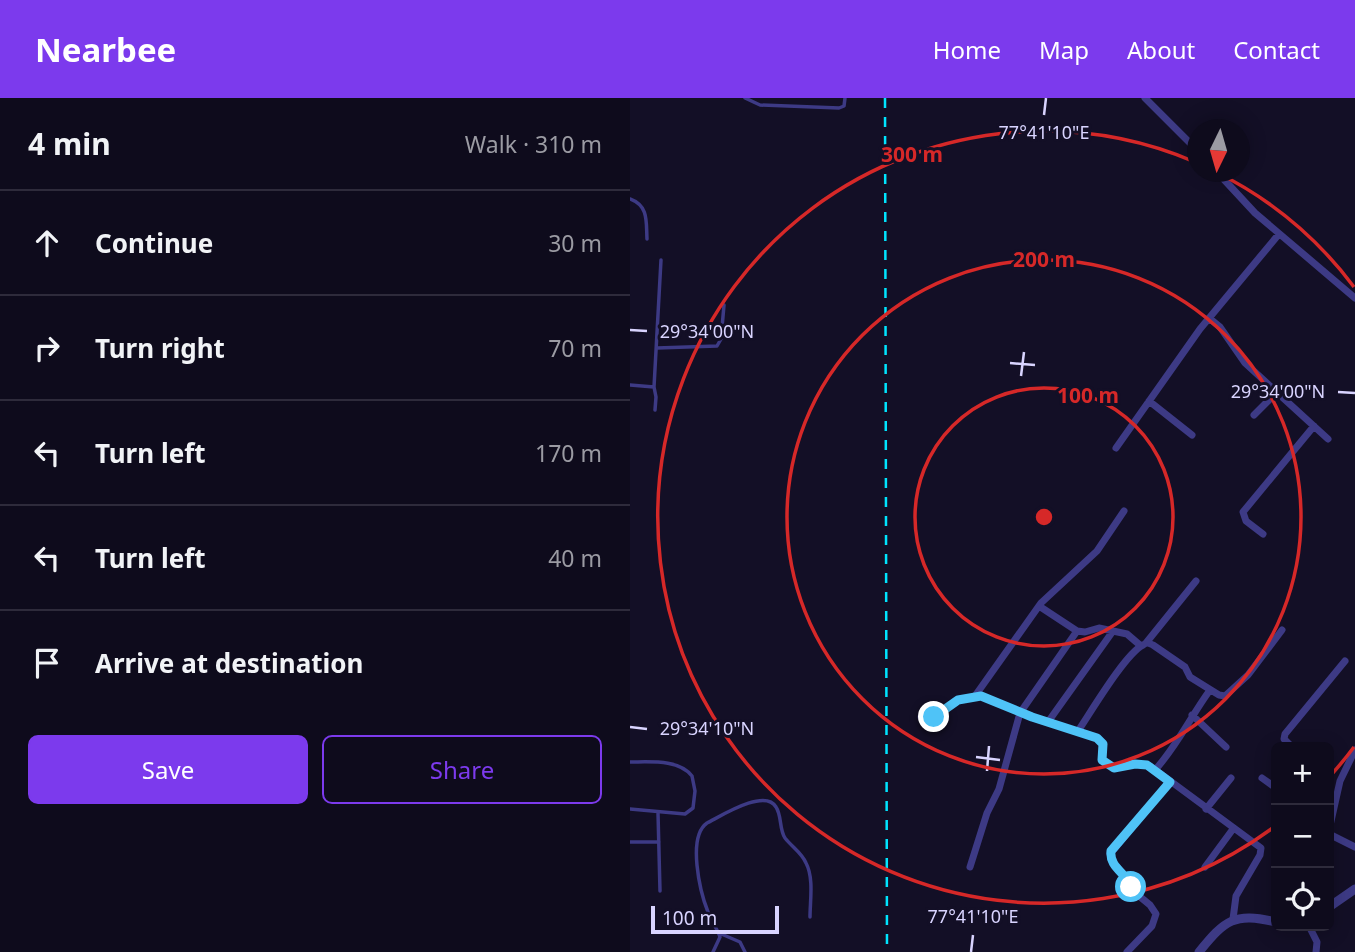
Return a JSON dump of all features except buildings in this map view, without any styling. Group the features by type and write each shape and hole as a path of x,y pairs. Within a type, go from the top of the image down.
{"street":[{"path":"1145,98 1187,141"},
{"path":"1226,182 1255,213 1355,298"},
{"path":"1116,448 1209,318 1279,234"},
{"path":"1209,318 1220,327 1245,363 1328,439"},
{"path":"1254,415 1276,393"},
{"path":"1149,401 1192,435"},
{"path":"1264,534 1244,518 1245,509 1314,426"},
{"path":"975,696 1039,606 1097,551 1124,511"},
{"path":"1078,731 1120,670 1196,581"},
{"path":"1039,606 1077,631 1099,628 1131,636 1143,645 1153,645 1181,663 1190,677 1223,697 1248,675 1282,630"},
{"path":"970,867 984,822 999,789 1020,713 1077,631"},
{"path":"1048,722 1113,631"},
{"path":"1287,742 1284,739 1285,734 1345,661"},
{"path":"1155,769 1173,749 1210,690"},
{"path":"921,717 939,715 952,704 975,696 985,697 1020,713 1101,740 1102,760 1111,767 1142,764 1155,769 1259,847 1261,852 1236,896 1233,919"},
{"path":"1192,715 1226,747"},
{"path":"1334,806 1339,781 1355,750"},
{"path":"1206,809 1231,778"},
{"path":"1262,778 1271,784"},
{"path":"1127,952 1152,926 1156,914 1150,905 1133,891 1129,881 1112,862 1110,854 1170,782"},
{"path":"1205,867 1233,829"},
{"path":"1334,835 1355,847"},
{"path":"1334,904 1355,889"},
{"path":"1199,952 1221,926 1233,919 1244,916 1271,921"},
{"path":"1312,931 1317,942 1316,952"}],"lane":[{"path":"745,98 760,105 839,108 845,105 845,98"},
{"path":"630,199 645,210 647,239"},
{"path":"655,410 661,260"},
{"path":"657,348 717,346 721,339 724,305"},
{"path":"630,385 654,387"},
{"path":"630,762 674,765 687,770 692,776 695,792 691,811 679,815 630,809"},
{"path":"712,952 719,941 719,933 708,911 701,883 697,837 702,827 751,802 762,800 775,804 783,835 806,862 810,877 810,917"},
{"path":"658,813 660,891"},
{"path":"630,842 659,842"},
{"path":"719,933 740,942 745,952"}],"railway":[{"path":"885,98 887,952"}],"route":[{"path":"934,717 958,700 981,696 1020,713 1091,734 1101,740 1102,760 1111,767 1135,764 1155,769 1170,782 1111,851 1112,862 1131,887"}]}
